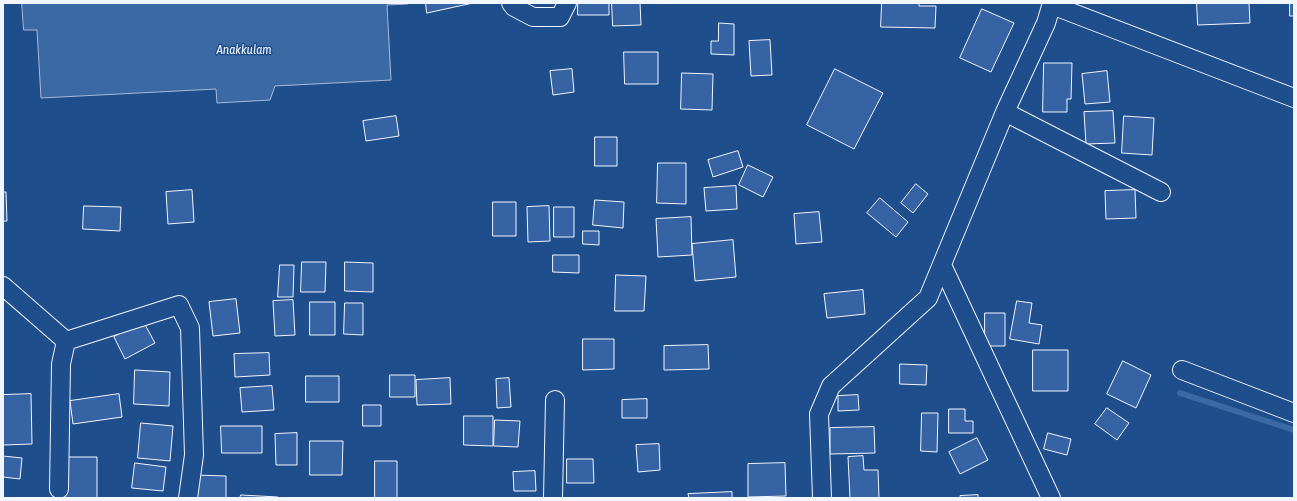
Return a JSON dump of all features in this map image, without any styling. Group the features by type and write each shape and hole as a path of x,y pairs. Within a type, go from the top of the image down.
{"street":[{"path":"512,3 514,7 533,17 560,17 568,3"},
{"path":"822,498 819,414 831,386 928,298 1006,112 1046,23 1052,4 1294,98"},
{"path":"1006,112 1161,192"},
{"path":"942,265 1051,498"},
{"path":"3,286 66,341"},
{"path":"66,341 179,305 190,328 194,455 188,498"},
{"path":"59,489 61,364 66,341"},
{"path":"1182,370 1294,413"},
{"path":"553,498 556,400"}],"water":[{"name":"Anakkulam","path":"22,3 408,4 387,5 391,80 275,86 270,100 217,103 216,89 41,98 37,30 24,30"}],"building":[{"path":"426,3 473,3 427,13"},
{"path":"578,3 609,3 609,15 578,15"},
{"path":"612,3 640,3 641,25 613,26"},
{"path":"882,3 919,3 919,6 936,6 935,28 881,27"},
{"path":"1197,3 1249,3 1250,23 1198,25"},
{"path":"1290,3 1294,3 1294,16 1290,16"},
{"path":"982,9 1014,23 991,72 960,58"},
{"path":"719,23 734,24 734,55 711,54 711,41 718,41"},
{"path":"770,40 772,75 751,76 749,41"},
{"path":"624,52 658,52 658,84 625,84"},
{"path":"1044,63 1072,63 1071,99 1067,99 1067,112 1043,112"},
{"path":"572,69 574,92 553,95 550,71"},
{"path":"835,69 883,93 854,149 807,125"},
{"path":"1107,71 1110,102 1085,104 1082,74"},
{"path":"682,73 713,74 712,110 681,109"},
{"path":"1113,111 1115,143 1086,144 1084,112"},
{"path":"396,116 399,136 366,141 363,121"},
{"path":"1124,116 1154,118 1152,155 1122,153"},
{"path":"595,137 617,137 617,166 595,166"},
{"path":"738,151 743,167 713,177 708,160"},
{"path":"658,163 686,163 686,204 657,203"},
{"path":"748,165 773,177 763,197 739,185"},
{"path":"916,184 928,194 913,213 901,203"},
{"path":"736,186 737,209 706,211 704,188"},
{"path":"192,190 194,222 168,224 166,192"},
{"path":"1135,190 1136,218 1106,219 1105,191"},
{"path":"3,192 6,192 7,221 3,221"},
{"path":"880,198 908,222 896,237 867,213"},
{"path":"595,200 624,202 623,228 593,225"},
{"path":"493,202 516,202 516,236 493,236"},
{"path":"84,206 121,207 120,231 83,229"},
{"path":"549,206 550,241 528,242 527,207"},
{"path":"554,207 574,207 574,237 554,237"},
{"path":"819,212 822,242 796,244 794,214"},
{"path":"691,217 692,255 658,257 656,219"},
{"path":"583,231 599,231 599,245 583,244"},
{"path":"733,240 736,277 695,281 692,244"},
{"path":"553,255 579,255 579,273 553,272"},
{"path":"302,262 326,262 325,292 301,292"},
{"path":"345,262 373,263 373,292 345,291"},
{"path":"280,265 294,265 293,297 278,297"},
{"path":"616,275 646,276 644,311 615,311"},
{"path":"863,290 865,314 827,318 824,294"},
{"path":"236,299 240,333 213,336 209,302"},
{"path":"293,300 295,335 275,336 273,301"},
{"path":"1017,301 1032,303 1029,323 1042,325 1039,344 1010,339"},
{"path":"310,302 335,302 335,335 310,335"},
{"path":"345,303 363,303 363,335 344,334"},
{"path":"985,313 1005,313 1005,346 985,346"},
{"path":"143,321 155,343 125,359 114,337"},
{"path":"583,339 614,339 614,369 583,370"},
{"path":"708,345 709,369 664,370 664,346"},
{"path":"1033,350 1068,350 1068,391 1033,391"},
{"path":"269,353 270,375 235,377 234,354"},
{"path":"1123,361 1151,375 1136,408 1107,394"},
{"path":"900,364 927,365 926,385 900,384"},
{"path":"135,370 170,372 169,406 134,404"},
{"path":"390,375 415,375 415,397 390,397"},
{"path":"306,376 339,376 339,402 306,402"},
{"path":"450,378 451,404 417,405 416,380"},
{"path":"509,378 511,407 497,408 496,379"},
{"path":"272,386 274,410 242,412 240,388"},
{"path":"31,394 32,444 3,445 3,395"},
{"path":"119,394 122,417 73,424 70,401"},
{"path":"858,395 859,410 838,411 838,396"},
{"path":"647,399 647,418 622,418 622,400"},
{"path":"363,405 381,405 381,426 363,426"},
{"path":"1107,408 1129,423 1117,440 1095,424"},
{"path":"949,409 965,409 965,421 973,421 973,433 949,433"},
{"path":"922,413 938,413 937,452 921,451"},
{"path":"464,416 493,416 493,446 464,445"},
{"path":"495,420 520,421 518,447 494,446"},
{"path":"141,423 173,426 170,461 138,458"},
{"path":"221,426 262,426 262,453 222,453"},
{"path":"874,427 875,453 830,454 830,428"},
{"path":"297,433 297,465 276,465 275,434"},
{"path":"1048,433 1071,439 1067,455 1044,449"},
{"path":"977,438 988,460 960,474 949,452"},
{"path":"310,441 343,441 342,475 310,475"},
{"path":"659,444 660,470 638,472 636,445"},
{"path":"3,456 22,458 20,479 3,477"},
{"path":"863,456 864,470 878,470 879,498 850,498 848,457"},
{"path":"62,457 97,457 97,498 63,498"},
{"path":"567,459 593,459 594,483 567,483"},
{"path":"375,461 397,461 397,498 375,498"},
{"path":"135,463 166,467 163,491 132,488"},
{"path":"785,463 786,496 748,497 748,464"},
{"path":"535,471 536,491 514,491 513,472"},
{"path":"195,475 226,476 226,498 195,498"},
{"path":"732,492 732,498 689,498 688,494"},
{"path":"241,495 278,497 278,498 240,498"},
{"path":"978,495 978,498 960,498 960,496"}],"waterway":[{"path":"1180,393 1294,430"}]}
